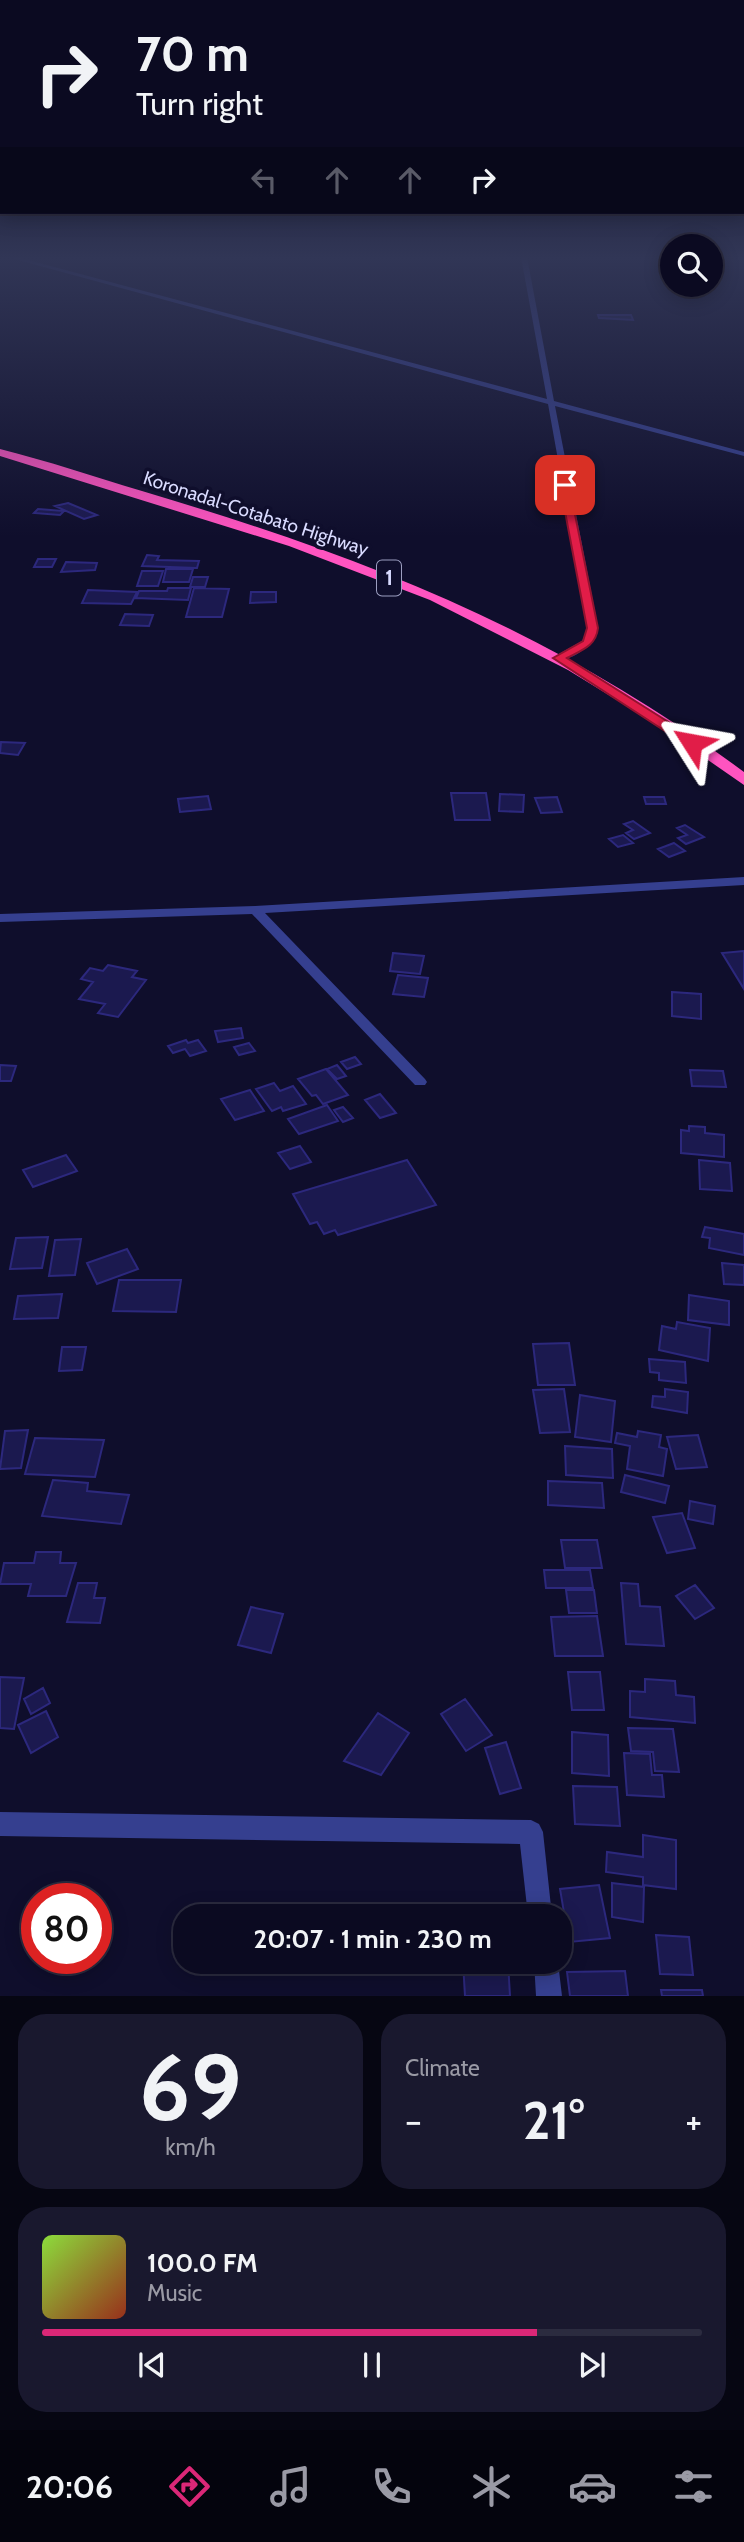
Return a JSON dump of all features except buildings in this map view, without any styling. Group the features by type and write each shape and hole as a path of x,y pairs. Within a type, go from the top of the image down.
{"highway":[{"name":"Koronadal-Cotabato Highway","path":"0,452 388,577 467,610 559,658 674,731 744,780"}],"street":[{"path":"357,350 744,454"},
{"path":"541,350 593,628 592,638 587,643 559,658"},
{"path":"0,918 255,910 744,881"},
{"path":"255,910 420,1082"},
{"path":"0,1824 531,1832 539,1904"},
{"path":"547,1974 550,1996"}],"route":[{"path":"565,485 593,628 592,638 587,643 559,658 692,743"}]}
